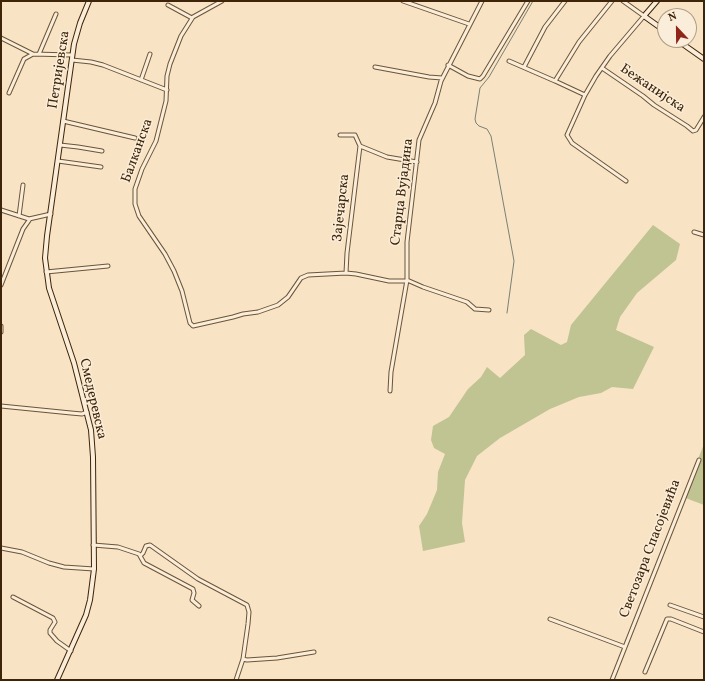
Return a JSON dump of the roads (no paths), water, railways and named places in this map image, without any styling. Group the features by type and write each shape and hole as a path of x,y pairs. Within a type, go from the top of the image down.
{"main road":[{"name":"Петријевска","path":"63,121 72,58 80,23 89,1"},
{"path":"657,1 644,16 657,25"},
{"path":"688,48 704,59"},
{"name":"Смедеревска","path":"57,680 88,610 94,569 91,430 74,363 52,299 46,272 46,247 63,121"}],"street":[{"name":"Балканска","path":"222,1 192,18 181,36 170,64 167,76 166,101 156,141 142,169 134,193 135,204 139,216 158,243 174,271 192,326 271,308 284,302 304,276 322,273 346,273"},
{"path":"403,1 469,24"},
{"name":"Старца Вујадина","path":"390,391 391,372 407,280 407,242 420,136 435,103 442,78 482,1"},
{"path":"448,65 468,76 480,79 528,1"},
{"path":"524,67 545,27 565,1"},
{"path":"555,81 579,42 612,1"},
{"path":"624,1 644,16 610,56 602,68 585,96 567,134 572,143 626,181"},
{"path":"168,5 192,18"},
{"path":"39,54 56,14"},
{"path":"1,38 33,54 72,58 99,64 167,90"},
{"path":"9,93 24,59 33,54"},
{"path":"141,80 150,54"},
{"path":"509,61 585,96"},
{"path":"375,67 428,77 442,78"},
{"name":"Бежанијска","path":"602,68 693,131 696,130 704,117"},
{"path":"63,121 136,138"},
{"path":"340,135 355,135 360,146 387,157 417,162"},
{"path":"60,145 84,147 102,151"},
{"name":"Зајечарска","path":"346,273 360,146"},
{"path":"58,162 79,163 101,167"},
{"path":"19,216 24,185"},
{"path":"1,210 30,219 51,214"},
{"path":"1,285 23,229 30,219"},
{"path":"694,232 704,235"},
{"path":"46,272 108,266"},
{"path":"346,273 389,281 407,280 467,302 475,309 489,310"},
{"path":"1,326 1,332"},
{"path":"1,406 82,414 87,412"},
{"name":"Светозара Спасојевића","path":"612,680 699,460"},
{"path":"93,545 118,547 141,555"},
{"path":"199,606 192,600 194,593 193,589 144,563 141,555 146,546 150,545 198,579 247,605 249,612 243,659 236,680"},
{"path":"1,548 22,552 49,563 64,567 94,569"},
{"path":"13,596 53,618 54,622 50,633 57,641 71,651"},
{"path":"670,604 704,617"},
{"path":"550,619 625,647"},
{"path":"645,672 666,619 671,619 704,632"},
{"path":"243,659 262,659 314,652"}],"waterway":[{"path":"507,313 514,261 491,136 487,129 476,123 475,119 480,88 489,77 533,1"}]}
